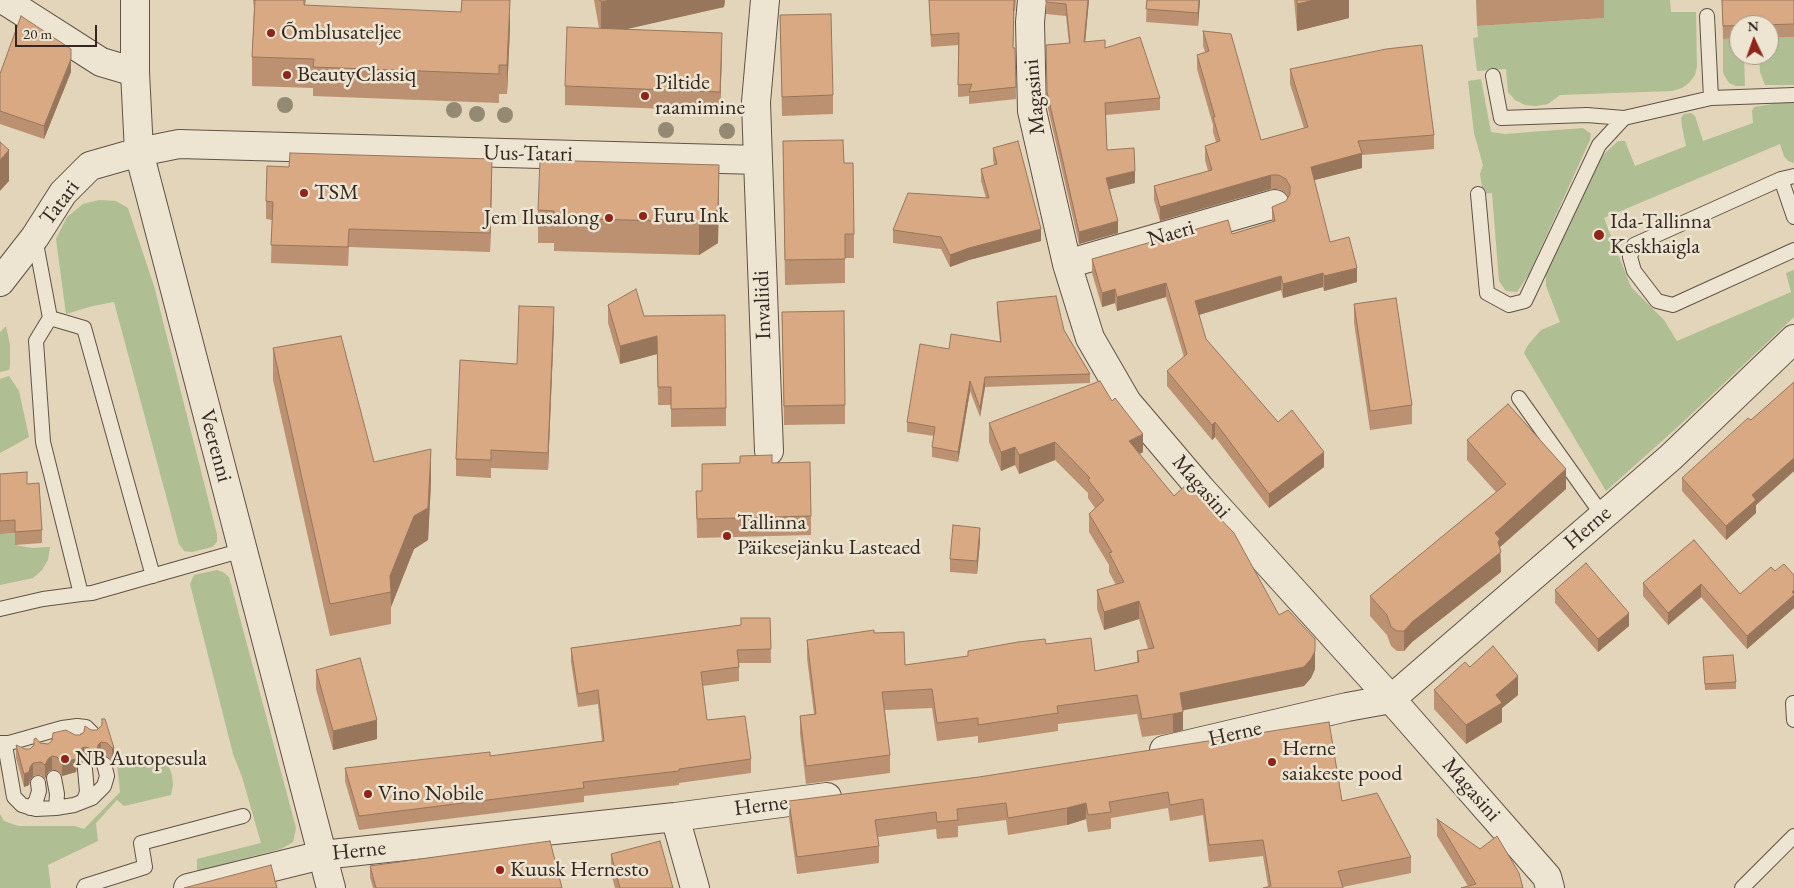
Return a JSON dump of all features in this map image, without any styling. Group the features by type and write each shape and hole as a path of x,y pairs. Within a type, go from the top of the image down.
{"street":[{"path":"4,0 101,62 135,72"},
{"name":"Veerenni","path":"135,0 135,72 139,152 331,888"},
{"path":"758,160 756,102 765,0"},
{"name":"Magasini","path":"1032,0 1030,22 1032,110 1067,264 1090,338 1127,402 1201,489 1391,699 1552,884"},
{"name":"Uus-Tatari","path":"139,152 179,144 758,160"},
{"name":"Tatari","path":"0,282 35,237 63,193 90,166 139,152"},
{"name":"Invaliidi","path":"758,160 769,451"},
{"name":"Naeri","path":"1067,264 1275,204"},
{"name":"Herne","path":"1138,753 1176,748 1347,707 1391,699 1671,457 1794,339"},
{"name":"Herne","path":"188,888 322,855 675,817 850,794"},
{"path":"675,817 695,888"}],"lane":[{"path":"1707,16 1711,98"},
{"path":"1493,76 1501,118 1587,115 1624,118 1711,98 1794,95"},
{"path":"1478,194 1487,293 1509,305 1525,301 1599,144 1624,118"},
{"path":"1794,217 1787,178 1634,245 1630,256 1634,271 1657,301 1673,305 1794,250"},
{"path":"35,237 50,318 36,340 43,442 81,594"},
{"path":"50,318 84,328 153,576"},
{"path":"1518,398 1603,516"},
{"path":"0,610 42,599 92,593 243,550"},
{"path":"1793,703 1794,720"},
{"path":"3,743 77,726 86,727 94,735"},
{"path":"62,728 77,740"},
{"path":"32,736 42,742 45,749"},
{"path":"3,743 26,754"},
{"path":"3,743 14,797 22,805 30,808 56,808 92,798 104,786 107,776 104,764"},
{"path":"84,800 87,792 85,769"},
{"path":"54,778 57,794 56,808"},
{"path":"30,808 36,801 39,791 38,783"},
{"path":"84,888 85,886 145,867 141,843 243,816"},
{"path":"1742,888 1794,836"}],"green space":[{"path":"1602,0 1670,0 1671,12 1696,12 1697,66 1695,75 1689,83 1682,88 1672,91 1560,95 1548,104 1536,106 1525,105 1515,100 1508,92 1506,69 1477,71 1473,38 1478,37 1477,26 1603,18"},
{"path":"1794,37 1794,85 1765,85 1760,72 1760,65 1779,65 1779,38"},
{"path":"1723,39 1729,39 1729,65 1744,65 1745,86 1736,86 1729,83 1723,73"},
{"path":"1481,79 1491,132 1505,134 1583,128 1591,134 1590,140 1529,274 1517,292 1506,291 1499,281 1492,193 1483,194 1480,174 1483,165 1474,133 1468,81"},
{"path":"1785,102 1794,103 1794,163 1788,161 1784,156 1780,144 1604,218 1631,287 1664,320 1677,341 1791,292 1786,273 1794,270 1794,317 1681,424 1606,491 1524,353 1528,345 1541,330 1560,322 1546,286 1546,270 1596,165 1603,155 1618,141 1625,141 1635,166 1686,146 1681,118 1684,114 1691,113 1695,116 1703,141 1753,123 1752,111 1754,107"},
{"path":"99,200 116,201 128,208 154,286 217,534 217,542 212,547 192,552 184,551 179,544 114,302 66,314 56,239 67,217 83,204"},
{"path":"6,326 10,345 10,366 9,370 0,372 0,332"},
{"path":"9,376 19,391 29,437 0,453 0,379"},
{"path":"15,533 15,545 32,548 50,547 48,560 42,570 33,578 0,585 0,534"},
{"path":"217,570 229,577 296,828 293,842 281,849 197,871 197,859 261,843 242,777 233,754 190,584 194,575"},
{"path":"164,754 172,775 171,795 124,806 117,800 96,823 98,841 48,865 51,888 0,888 0,814 4,821 18,826 75,826 84,829 120,792 117,764"}],"building":[{"path":"255,0 304,0 304,5 461,12 462,0 510,0 507,65 499,65 499,74 313,67 314,59 252,57"},
{"path":"929,0 1014,0 1013,48 1015,48 1016,87 969,92 972,84 958,85 959,33 931,35"},
{"path":"1046,0 1088,0 1084,42 1105,40 1105,48 1140,37 1160,98 1105,103 1107,150 1134,148 1135,171 1106,178 1118,221 1079,232 1047,92 1046,45 1070,43 1066,4 1046,2"},
{"path":"1147,0 1199,0 1198,13 1146,9"},
{"path":"1297,0 1314,0 1297,4"},
{"path":"1722,0 1794,0 1794,24 1779,24 1779,15 1729,15 1729,26 1723,26"},
{"path":"831,14 833,95 782,97 780,15"},
{"path":"21,16 71,49 71,59 44,126 0,111 0,74"},
{"path":"567,27 722,33 720,92 565,86"},
{"path":"1203,31 1231,34 1261,140 1308,127 1290,69 1386,49 1422,45 1434,135 1358,141 1362,153 1311,167 1330,242 1349,237 1357,268 1324,276 1323,273 1283,284 1281,276 1195,301 1206,339 1278,422 1292,410 1324,452 1269,494 1215,422 1212,425 1167,371 1187,354 1166,283 1117,297 1115,289 1102,293 1092,259 1228,220 1232,234 1275,221 1272,207 1286,201 1290,194 1290,186 1286,179 1279,175 1271,175 1160,207 1154,186 1212,170 1205,146 1220,141 1197,55 1209,51"},
{"path":"843,140 844,163 853,163 854,234 845,234 845,259 785,260 783,141"},
{"path":"1018,141 1041,229 969,248 950,255 941,237 893,230 908,193 989,198 981,169 997,164 993,148"},
{"path":"0,142 9,150 0,160"},
{"path":"290,153 492,159 490,233 349,229 348,247 271,245 273,202 266,201 267,166 289,167"},
{"path":"540,160 719,165 718,210 699,222 554,218 554,211 538,210"},
{"path":"636,289 644,316 725,315 726,408 671,409 671,387 658,387 657,336 620,346 608,305"},
{"path":"1056,296 1064,330 1090,374 985,377 980,408 970,381 958,452 932,447 935,427 907,422 920,344 949,349 951,334 1001,342 997,302"},
{"path":"1396,298 1412,405 1370,411 1354,304"},
{"path":"519,306 554,307 548,453 491,450 491,460 456,459 460,360 517,364"},
{"path":"844,311 845,405 784,406 782,312"},
{"path":"341,336 374,462 431,449 428,508 414,516 390,576 391,592 330,604 273,348"},
{"path":"1100,381 1112,401 1115,398 1143,434 1129,441 1174,496 1187,484 1234,533 1279,615 1288,610 1315,639 1315,651 1311,659 1304,667 1180,693 1183,712 1142,719 1137,695 1057,706 1058,713 978,725 978,718 937,723 932,689 882,692 890,755 806,766 800,716 816,714 807,640 874,630 874,633 904,632 905,665 968,656 968,651 1018,642 1045,639 1046,644 1091,638 1095,671 1139,662 1137,651 1154,648 1139,601 1104,612 1097,590 1124,582 1109,553 1112,552 1089,514 1104,500 1088,480 1090,478 1055,442 1019,455 1015,447 1001,452 989,423"},
{"path":"1794,382 1794,458 1752,495 1756,500 1726,526 1682,478 1748,418 1751,420"},
{"path":"1508,404 1566,469 1495,533 1500,539 1498,542 1501,552 1412,622 1404,631 1397,631 1391,627 1387,615 1370,596 1506,484 1467,440"},
{"path":"772,455 772,463 810,462 811,516 697,519 696,491 702,491 702,464 740,463 740,456"},
{"path":"27,472 27,484 39,483 42,530 15,532 15,520 0,521 0,474"},
{"path":"953,525 980,528 977,561 950,559"},
{"path":"1694,540 1740,594 1771,567 1775,571 1784,564 1794,575 1794,590 1792,592 1794,595 1747,636 1701,584 1668,613 1643,583"},
{"path":"1586,563 1629,613 1598,639 1555,590"},
{"path":"741,618 770,618 771,649 737,650 739,667 701,672 707,720 745,716 751,759 679,769 679,771 583,782 584,788 359,816 345,768 490,752 490,756 604,741 598,690 578,694 571,648 741,625"},
{"path":"1493,646 1518,676 1496,695 1502,703 1466,725 1434,690 1465,662 1470,667"},
{"path":"1733,655 1736,682 1705,684 1703,657"},
{"path":"360,658 377,720 333,731 316,670"},
{"path":"102,719 105,719 114,748 107,743 101,742 96,753 93,754 89,748 84,747 77,752 76,759 62,762 57,757 52,756 45,765 41,762 33,763 29,772 24,774 16,745 30,749 34,745 34,739 36,738 40,743 48,744 52,741 53,733 66,730 75,735 80,735 84,732 85,726 91,730 97,730 102,725"},
{"path":"1329,722 1342,801 1377,793 1411,857 1338,871 1343,888 1263,888 1271,886 1263,840 1209,845 1203,799 1170,805 1168,792 1109,802 1111,812 1088,815 1086,803 1008,818 1006,803 957,809 958,820 937,822 936,812 875,820 879,846 797,857 789,801 979,777"},
{"path":"1437,819 1480,849 1497,836 1519,873 1523,888 1461,888 1476,884"},
{"path":"550,841 562,888 376,888 370,866"},
{"path":"660,841 673,888 620,888 611,854"},
{"path":"271,865 277,888 184,888"}],"place":[{"name":"Õmblusateljee","path":"271,33"},
{"name":"BeautyClassiq","path":"287,75"},
{"name":"Piltide raamimine","path":"645,96"},
{"name":"TSM","path":"304,193"},
{"name":"Furu Ink","path":"643,216"},
{"name":"Jem Ilusalong","path":"609,218"},
{"name":"Ida-Tallinna Keskhaigla","path":"1599,235"},
{"name":"Tallinna Päikesejänku Lasteaed","path":"727,536"},
{"name":"NB Autopesula","path":"65,759"},
{"name":"Herne saiakeste pood","path":"1272,762"},
{"name":"Vino Nobile","path":"368,794"},
{"name":"Kuusk Hernesto","path":"500,870"}]}
